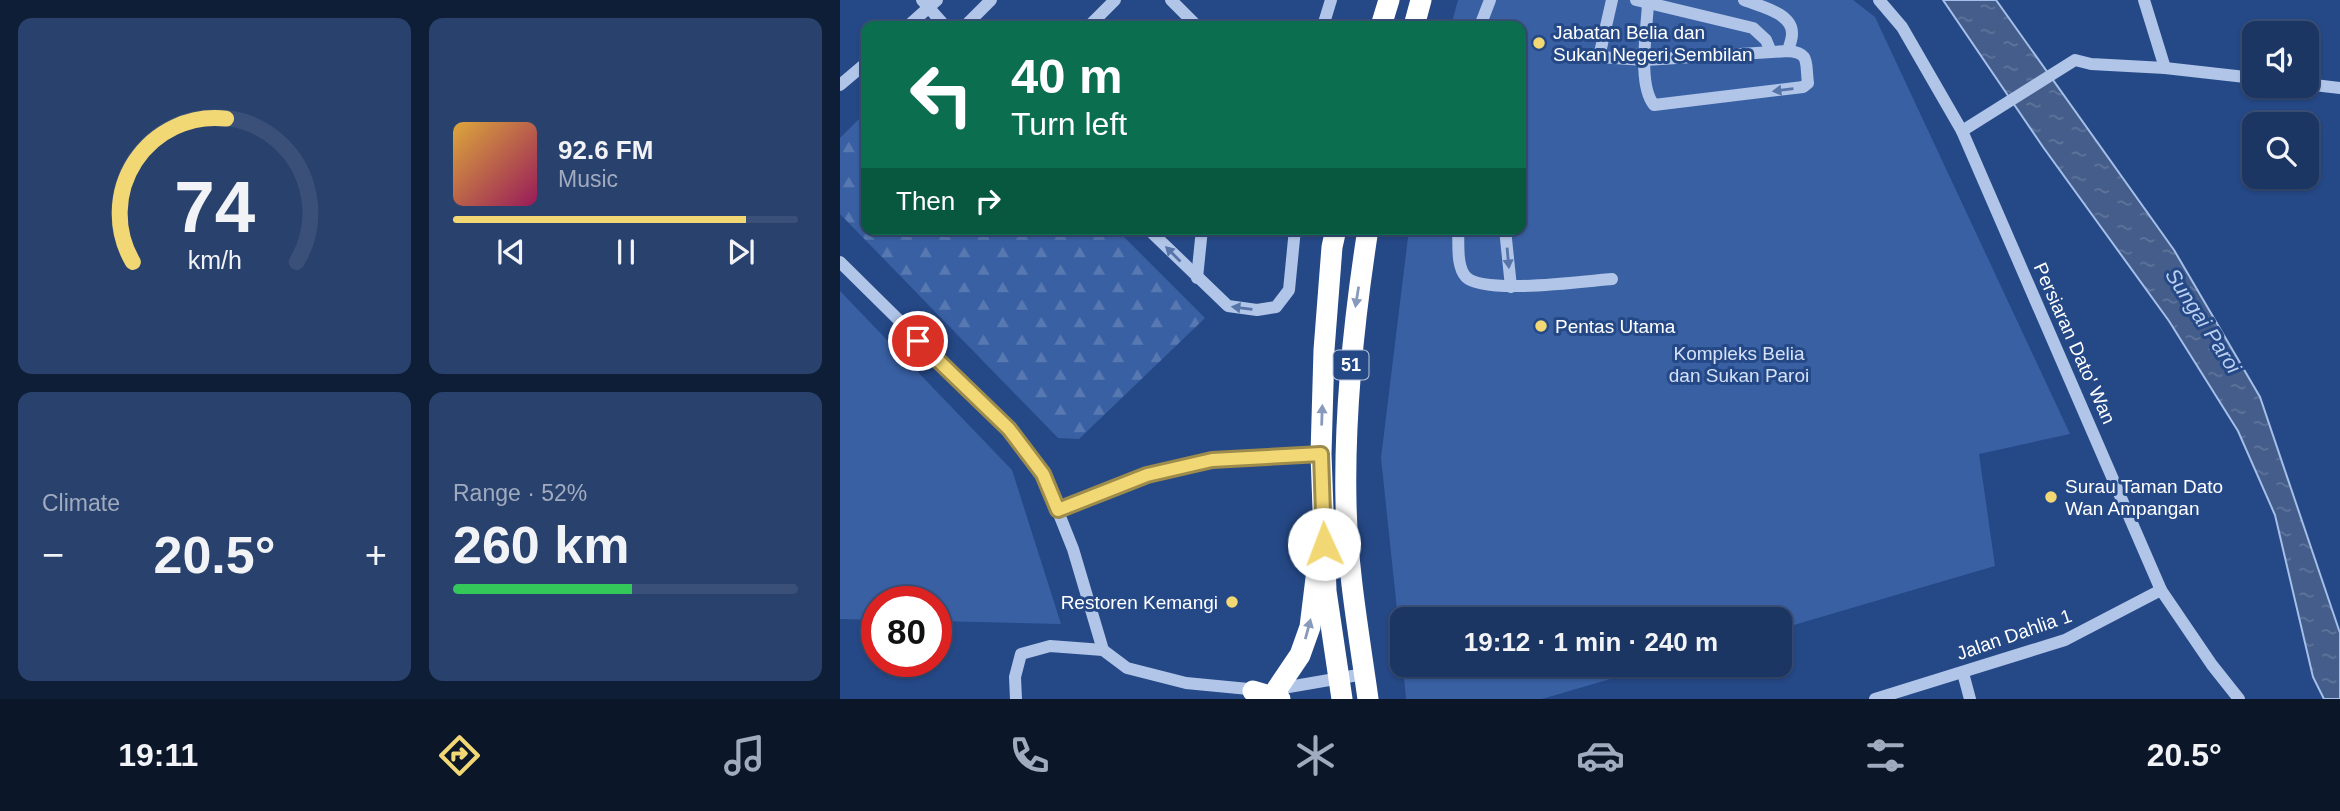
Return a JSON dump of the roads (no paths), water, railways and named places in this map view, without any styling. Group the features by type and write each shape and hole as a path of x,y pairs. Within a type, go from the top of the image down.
{"highway":[{"path":"1383,21 1389,0"},
{"path":"1416,21 1421,0"},
{"name":"51","path":"1335,235 1324,350 1321,463 1326,591 1340,689"},
{"name":"51","path":"1367,235 1355,309 1348,405 1346,502 1352,587 1368,699"},
{"path":"1253,691 1278,694 1300,655 1310,627 1318,566 1321,463"}],"street":[{"path":"970,21 990,0"},
{"path":"1094,21 1115,0"},
{"path":"1171,0 1192,21"},
{"path":"1325,21 1331,0"},
{"path":"1482,21 1490,0"},
{"path":"1612,0 1599,57 1645,60 1788,51 1800,52 1804,57 1808,83 1803,87 1654,105 1648,97 1645,60 1642,2 1753,28 1766,40 1771,52"},
{"path":"1744,0 1785,18 1791,27 1792,35 1788,51"},
{"name":"Persiaran Dato' Wan","path":"1879,0 1902,27 1962,131 2161,590 2212,665 2239,699"},
{"path":"2144,0 2165,68"},
{"path":"913,21 930,3 942,21"},
{"path":"1962,131 2075,60 2091,64 2165,68 2242,77"},
{"path":"840,85 861,67"},
{"path":"2319,86 2340,88"},
{"path":"1154,235 1228,306 1257,310 1276,307 1289,290 1294,235"},
{"path":"1197,278 1201,235"},
{"path":"1458,235 1460,264 1465,276 1476,284 1511,287 1612,279"},
{"path":"1506,235 1511,287"},
{"path":"840,262 1009,429 1043,474 1073,550 1103,650"},
{"path":"1058,510 1147,475 1212,460 1321,463"},
{"name":"Jalan Dahlia 1","path":"1875,699 2065,640 2161,590"},
{"path":"1016,699 1015,677 1021,654 1050,646 1103,650 1127,668 1186,683 1253,691"},
{"path":"1963,673 1970,699"},
{"path":"1278,694 1340,689 1364,674"}],"water":[{"name":"Sungai Paroi","path":"1943,0 1996,0 2174,250 2260,397 2340,633 2340,699 2324,699 2313,677 2275,515 2238,431 2169,321 2043,147"}],"place":[{"name":"Jabatan Belia dan Sukan Negeri Sembilan","path":"1539,43"},
{"name":"Pentas Utama","path":"1541,326"},
{"name":"Surau Taman Dato Wan Ampangan","path":"2051,497"},
{"name":"Restoren Kemangi","path":"1232,602"}],"park label":[{"name":"Kompleks Belia dan Sukan Paroi","path":"1739,364"}]}
